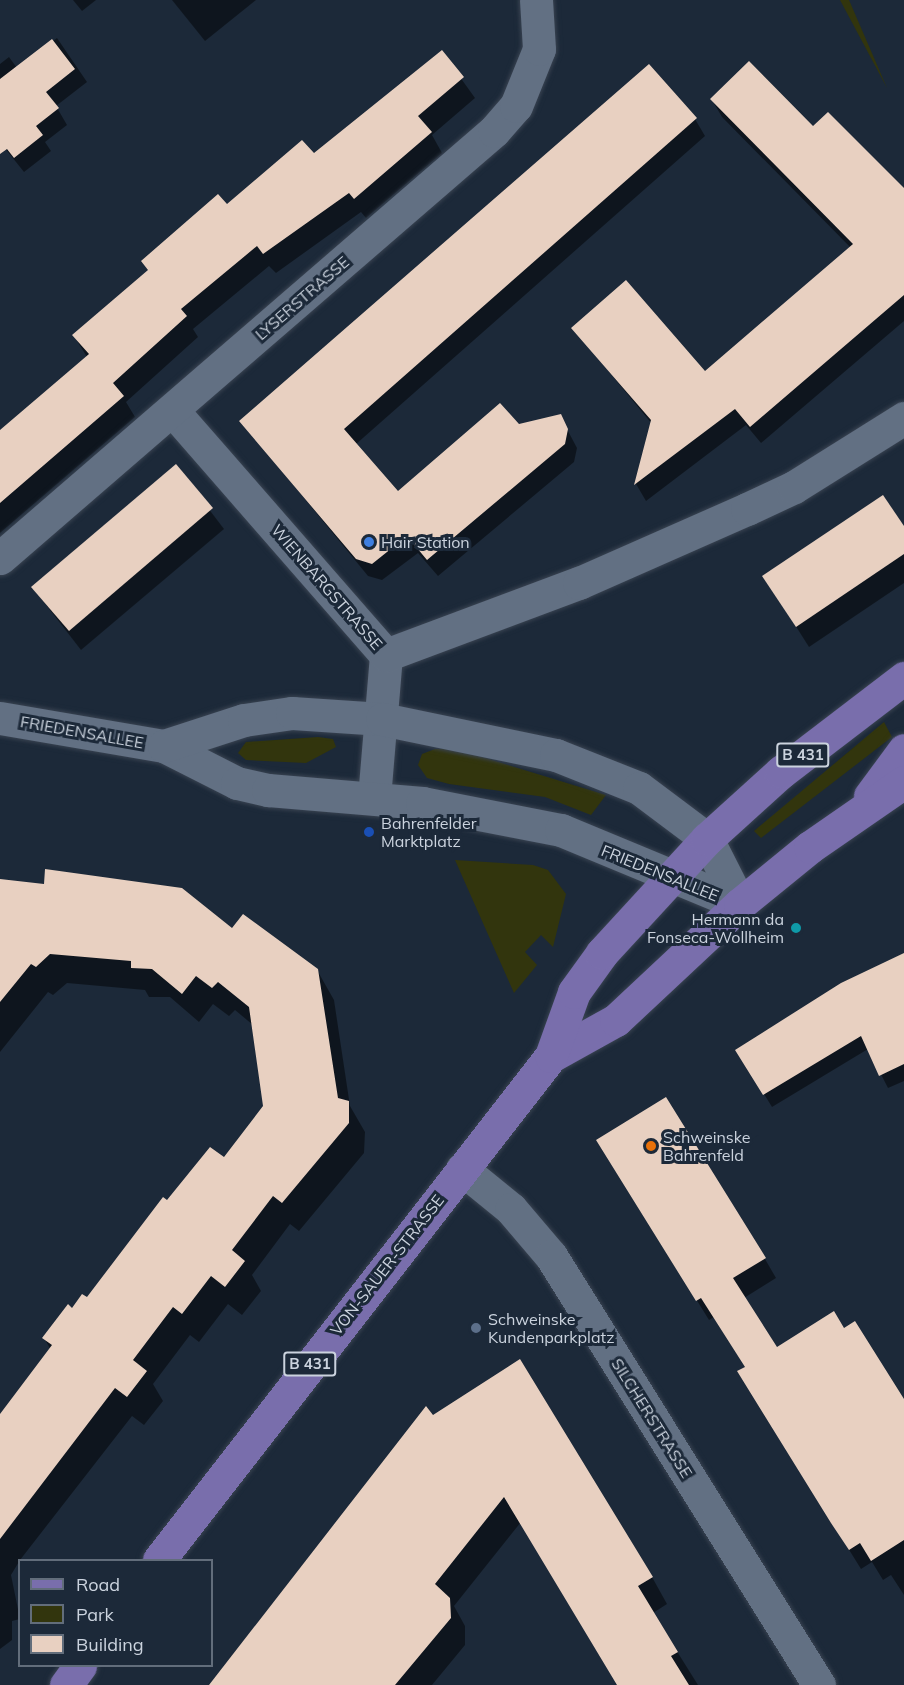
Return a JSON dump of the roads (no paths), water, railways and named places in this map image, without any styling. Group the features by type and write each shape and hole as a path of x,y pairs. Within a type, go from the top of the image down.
{"main road":[{"name":"B 431","path":"707,839 781,772 904,678"},
{"name":"B 431","path":"856,814 904,750"},
{"name":"B 431","path":"740,904 856,814 904,782"},
{"name":"VON-SAUER-STRASSE","path":"160,1559 551,1056 574,992 669,879 707,839"},
{"name":"VON-SAUER-STRASSE","path":"551,1056 616,1020 740,904"},
{"path":"66,1685 79,1667"}],"street":[{"name":"LYSERSTRASSE","path":"0,558 173,411 494,130 516,106 539,50 536,0"},
{"name":"WIENBARGSTRASSE","path":"173,411 386,655 374,798"},
{"path":"386,655 579,583 747,509 794,487 904,418"},
{"name":"FRIEDENSALLEE","path":"164,746 244,720 292,713 382,719 556,755 639,788 707,839 740,904"},
{"name":"FRIEDENSALLEE","path":"0,718 164,746 247,786 374,798 561,830 669,879 740,904"},
{"name":"SILCHERSTRASSE","path":"462,1169 511,1209 551,1256 819,1685"}],"place":[{"name":"Hair Station","path":"369,542"},
{"name":"Bahrenfelder Marktplatz","path":"369,832"},
{"name":"Hermann da Fonseca-Wollheim","path":"796,928"},
{"name":"Schweinske Bahrenfeld","path":"651,1146"},
{"name":"Schweinske Kundenparkplatz","path":"476,1328"}]}
